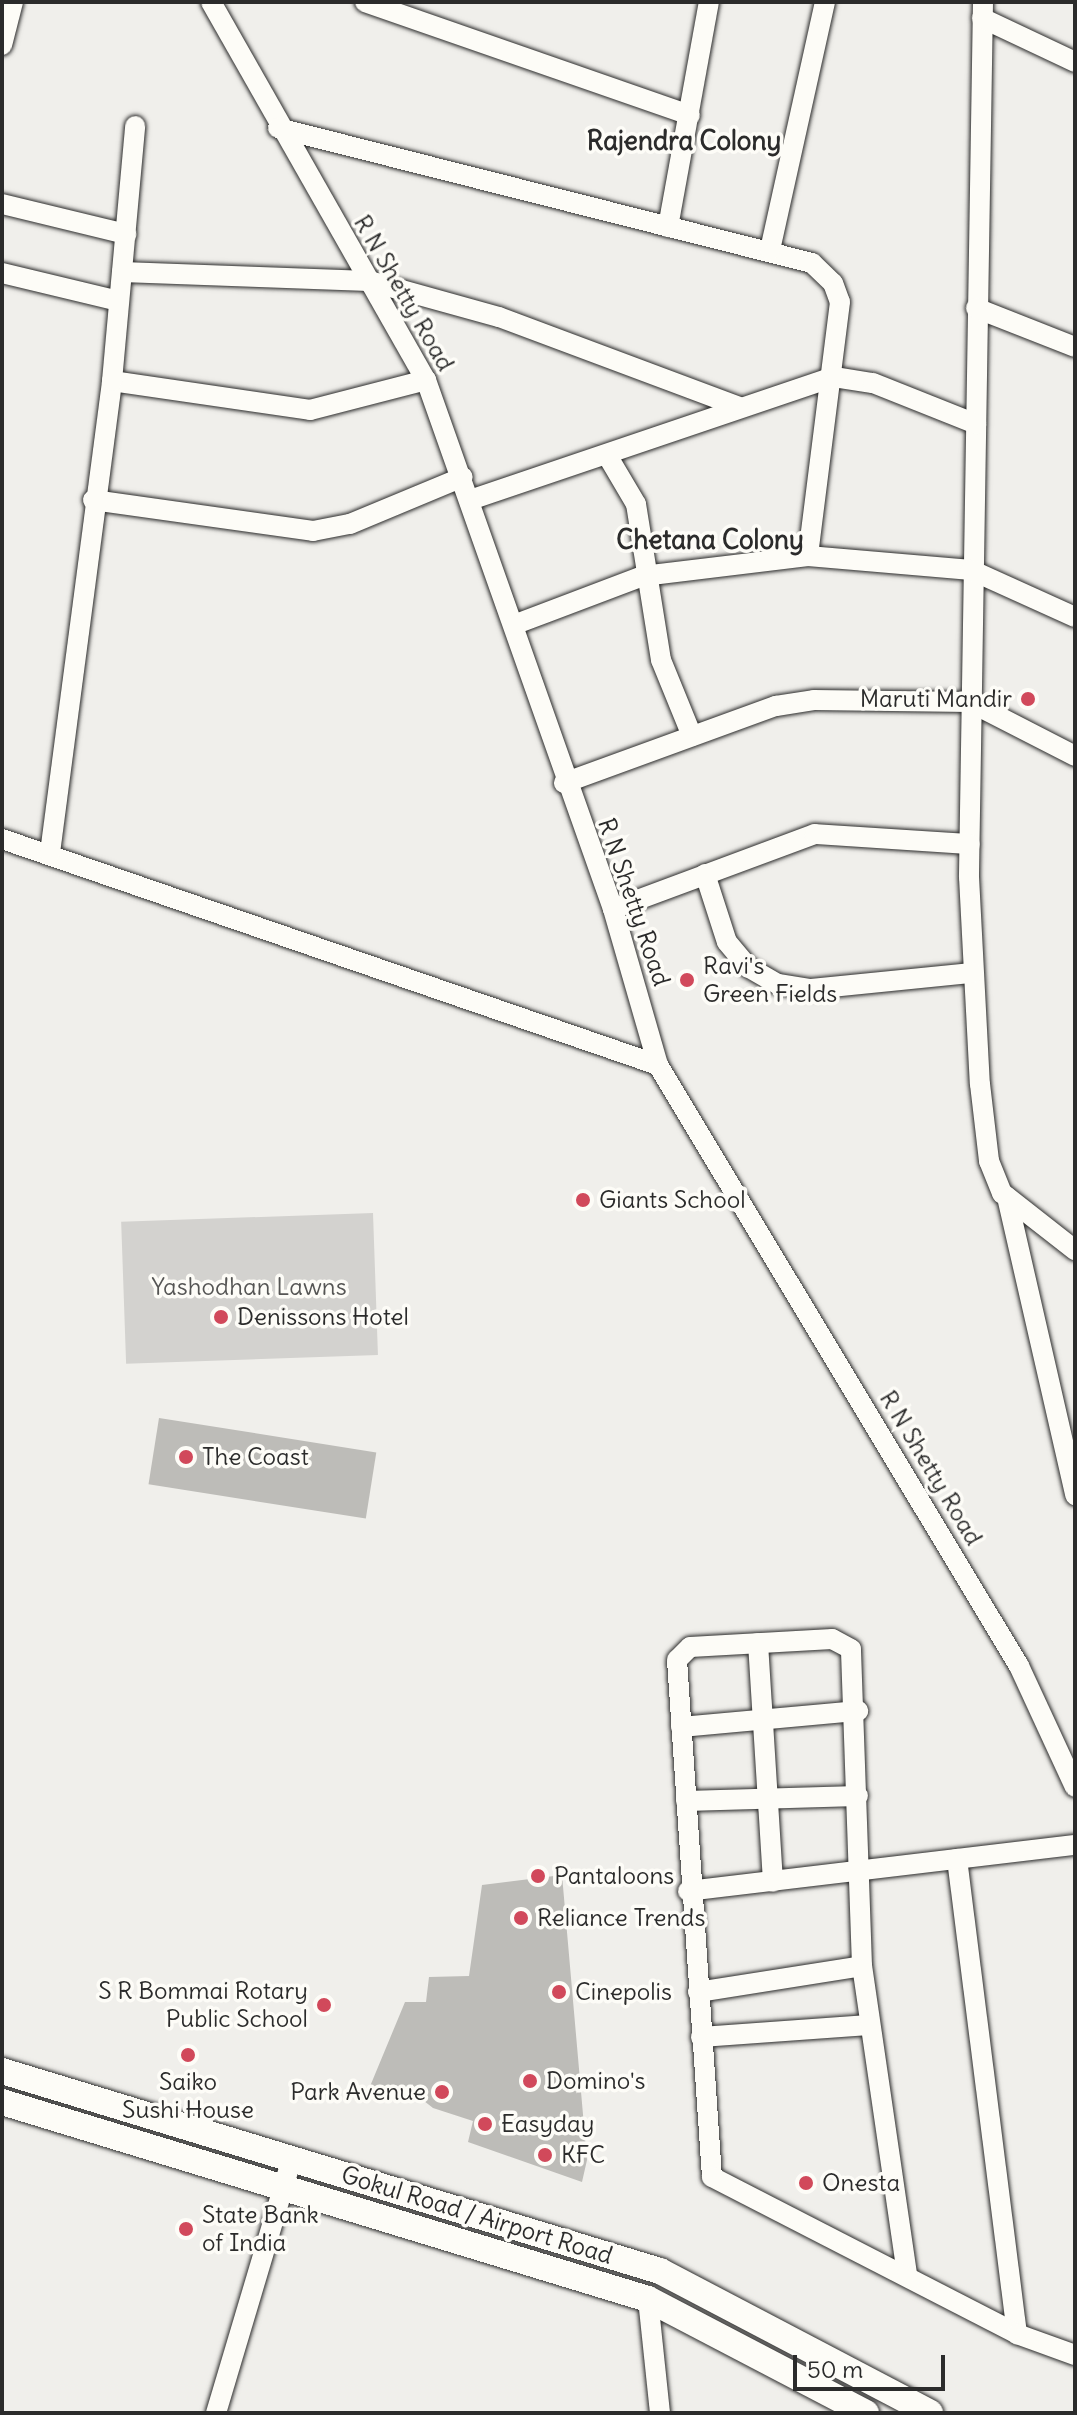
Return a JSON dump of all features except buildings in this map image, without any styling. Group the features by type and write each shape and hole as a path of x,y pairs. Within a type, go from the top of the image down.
{"main road":[{"name":"Gokul Road / Airport Road","path":"2,2071 660,2271 930,2413"},
{"name":"Gokul Road / Airport Road","path":"2,2102 648,2299 866,2413"}],"street":[{"path":"2,45 13,2"},
{"name":"R N Shetty Road","path":"211,2 278,128 426,380 473,499 516,624 564,783 613,909 658,1065 1019,1666 1075,1787"},
{"path":"365,2 690,115"},
{"path":"668,227 709,2"},
{"path":"770,250 825,2"},
{"path":"1075,62 982,10 971,570 972,973 989,1161 1007,1197 1075,1495"},
{"path":"50,853 93,500 112,381 135,126"},
{"path":"278,128 812,263 833,283 840,302 834,377 808,556"},
{"path":"2,204 126,234"},
{"path":"122,272 369,281 499,317 740,407"},
{"path":"2,273 119,301"},
{"path":"976,308 1075,347"},
{"path":"473,499 834,377 873,383 976,424"},
{"path":"112,381 310,410 426,380"},
{"path":"607,455 636,504 643,576 661,660 692,736"},
{"path":"93,500 313,531 350,524 463,477"},
{"path":"516,624 643,576 808,556 971,570 1075,617"},
{"path":"564,783 692,736 814,700 970,702 1075,756"},
{"path":"613,909 815,834 970,844"},
{"path":"2,839 658,1065"},
{"path":"705,874 727,942 748,967 778,984 811,989 972,973"},
{"path":"1007,1197 1075,1250"},
{"path":"907,2274 862,1966 858,1711 853,1659 844,1641 758,1643 680,1651 688,1891 712,2177 732,2194 907,2274 1017,2334 1075,2355"},
{"path":"758,1643 773,1882"},
{"path":"681,1727 858,1711"},
{"path":"686,1801 858,1796"},
{"path":"688,1891 862,1873 1075,1845"},
{"path":"957,1859 1017,2334"},
{"path":"698,1992 862,1966"},
{"path":"701,2037 869,2025"},
{"path":"216,2413 280,2187 292,2158"},
{"path":"648,2299 660,2413"}],"green space":[{"name":"Yashodhan Lawns","path":"373,1213 378,1355 126,1364 121,1222"}],"place":[{"name":"Maruti Mandir","path":"1028,699"},
{"name":"Ravi's Green Fields","path":"687,980"},
{"name":"Giants School","path":"583,1200"},
{"name":"Denissons Hotel","path":"221,1317"},
{"name":"The Coast","path":"186,1457"},
{"name":"Pantaloons","path":"538,1876"},
{"name":"Reliance Trends","path":"521,1918"},
{"name":"Cinepolis","path":"559,1992"},
{"name":"S R Bommai Rotary Public School","path":"324,2005"},
{"name":"Saiko Sushi House","path":"188,2055"},
{"name":"Domino's","path":"530,2081"},
{"name":"Park Avenue","path":"442,2092"},
{"name":"Easyday","path":"485,2124"},
{"name":"KFC","path":"545,2155"},
{"name":"Onesta","path":"806,2183"},
{"name":"State Bank of India","path":"186,2229"}],"district":[{"name":"Rajendra Colony","path":"684,141"},
{"name":"Chetana Colony","path":"710,540"}]}
